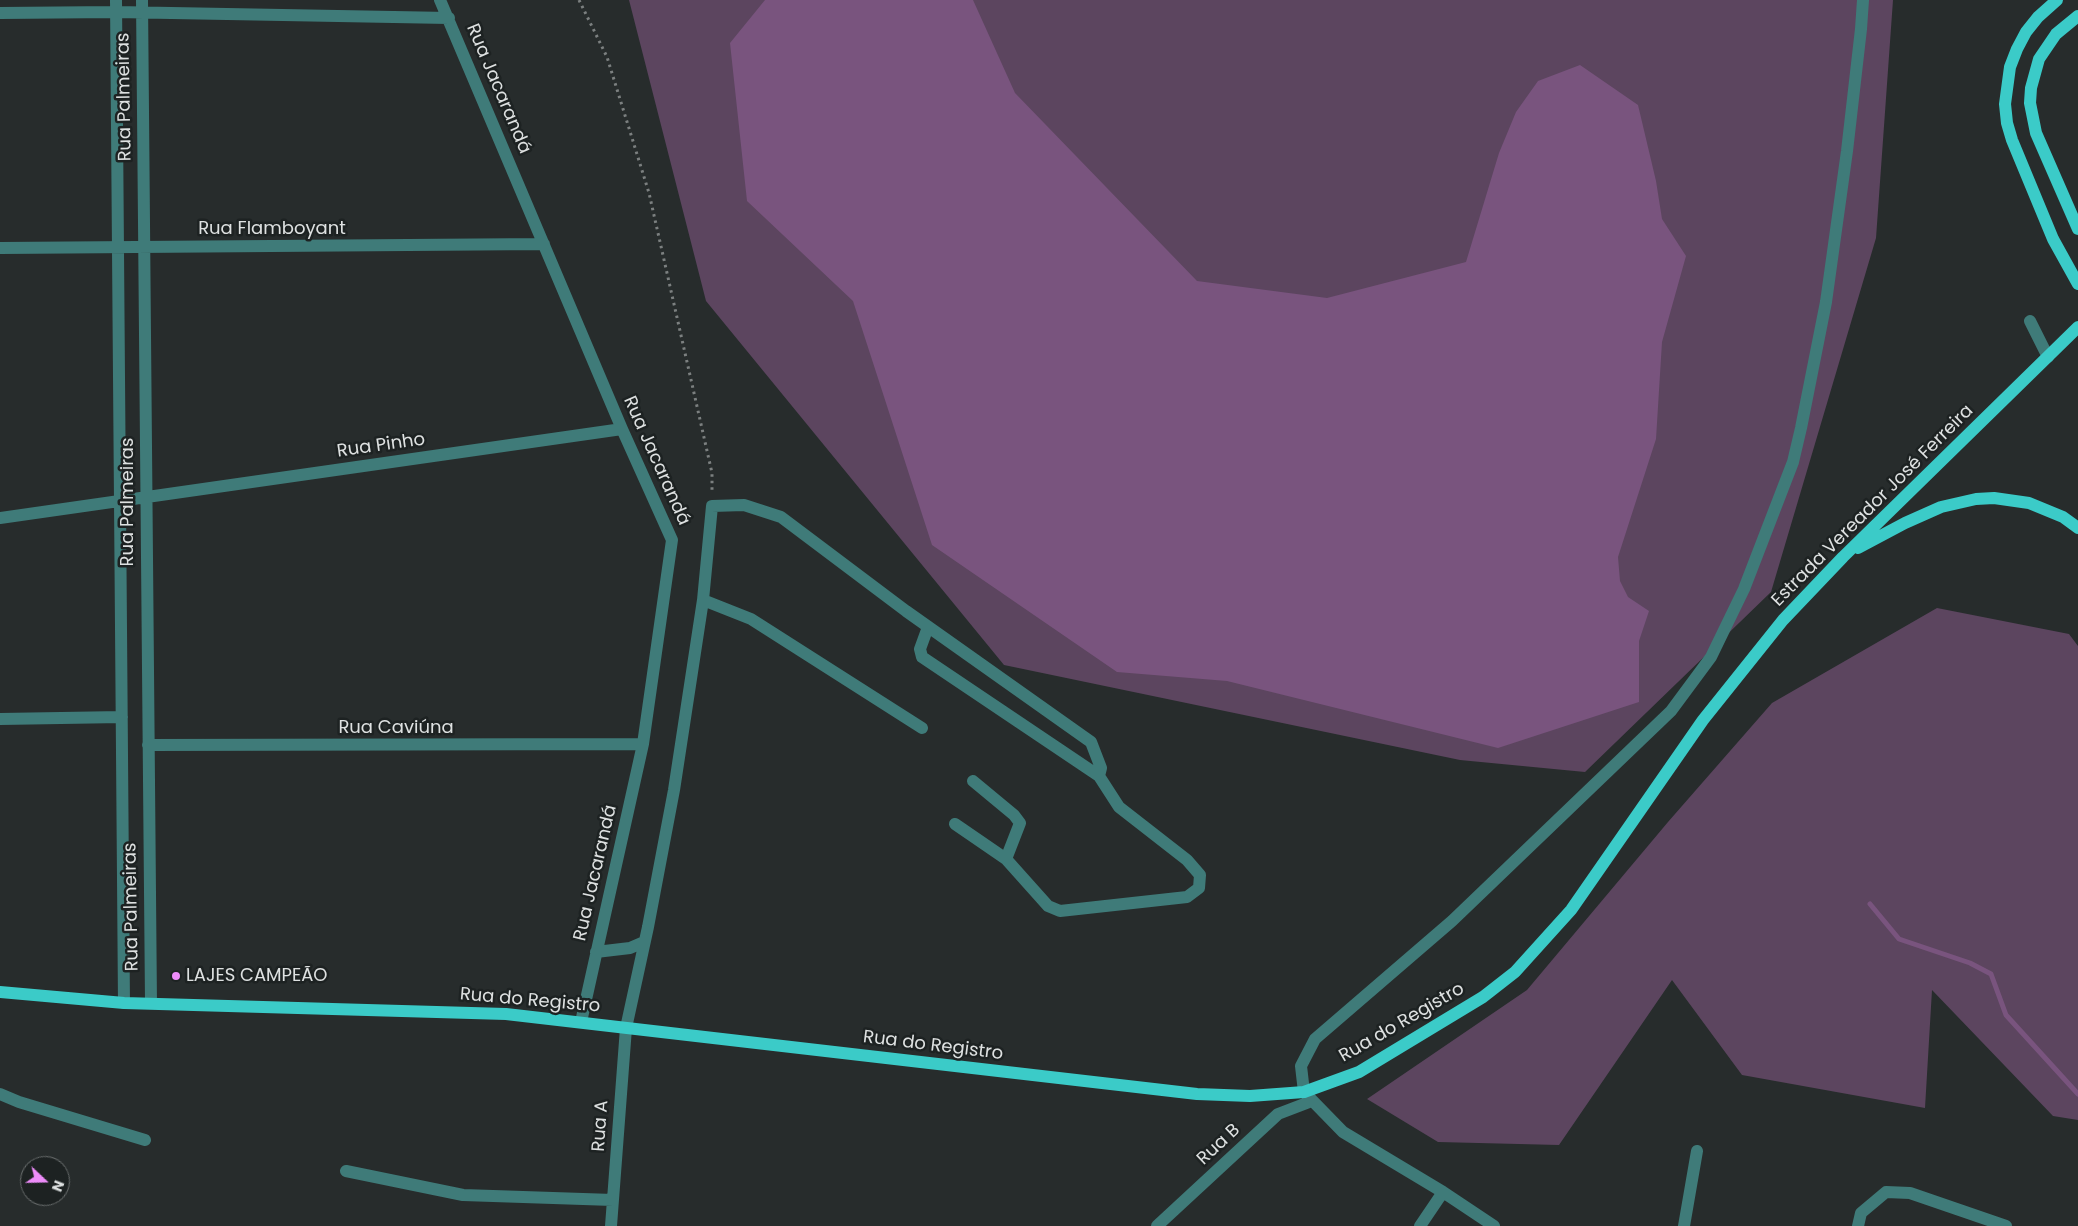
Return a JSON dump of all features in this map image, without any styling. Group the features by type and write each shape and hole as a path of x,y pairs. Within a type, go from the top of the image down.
{"main road":[{"path":"2057,0 2038,17 2026,32 2017,49 2010,66 2005,104 2007,123 2012,140 2053,239 2078,284"},
{"path":"2078,16 2056,34 2039,59 2031,88 2030,104 2036,133 2078,228"},
{"name":"Estrada Vereador José Ferreira","path":"1703,720 1783,620 1843,557 2078,327"},
{"path":"1843,557 1905,523 1932,511 1976,499 1994,498 2029,503 2063,518 2078,528"},
{"name":"Rua do Registro","path":"0,992 124,1003 506,1014 1198,1094 1308,1096 1359,1072 1483,997 1515,972 1571,910 1703,720"}],"street":[{"name":"Rua Jacarandá","path":"440,0 622,429 672,540 643,744 580,1022"},
{"path":"1494,1226 1443,1192 1343,1132 1308,1096 1300,1066 1315,1038 1452,921 1671,711 1710,657 1738,604 1793,462 1801,428 1827,293 1862,29 1863,0"},
{"name":"Rua Palmeiras","path":"116,6 124,1003"},
{"path":"0,13 142,6 449,18"},
{"name":"Rua Palmeiras","path":"142,6 151,1003"},
{"name":"Rua Flamboyant","path":"0,248 544,244"},
{"path":"2030,321 2048,358"},
{"name":"Rua Pinho","path":"0,518 119,501 146,499 622,429"},
{"path":"712,506 744,505 780,517 928,627 1091,742 1101,768 1098,776"},
{"name":"Rua A","path":"611,1226 626,1028 674,790 703,600 712,506"},
{"path":"703,600 751,619 922,728"},
{"path":"928,627 920,648 922,657 1098,776 1119,807 1187,860 1200,875 1199,888 1187,897 1060,911 1048,906 1006,859 955,824"},
{"path":"0,719 122,717"},
{"name":"Rua Caviúna","path":"148,745 643,744"},
{"path":"974,782 1014,815 1020,824 1006,859"},
{"path":"596,952 630,948 644,942"},
{"path":"0,1094 19,1102 146,1140"},
{"name":"Rua B","path":"1156,1226 1278,1114 1308,1096"},
{"path":"1684,1226 1697,1151"},
{"path":"346,1171 463,1195 613,1200"},
{"path":"1420,1226 1443,1192"},
{"path":"1858,1226 1861,1213 1886,1192 1910,1193 2006,1226"}],"path":[{"path":"579,0 607,57 649,193 712,473 712,506"}],"shaded area":[{"path":"629,0 1893,0 1876,238 1771,592 1585,772 1460,760 1004,665 706,301"},
{"path":"765,0 973,0 1015,93 1197,281 1327,298 1466,262 1499,153 1516,112 1538,81 1580,65 1638,105 1656,181 1662,219 1686,256 1662,342 1656,439 1618,557 1620,581 1628,597 1649,611 1639,641 1639,702 1498,748 1227,681 1117,672 932,545 853,301 747,201 730,43"},
{"path":"1937,608 2069,634 2078,646 2078,1120 2053,1116 1932,990 1925,1108 1742,1075 1672,980 1559,1145 1438,1142 1367,1099 1527,990 1668,822 1772,703"}],"waterway":[{"path":"1870,904 1899,939 1970,963 1991,974 2006,1015 2078,1094"}],"place":[{"name":"LAJES CAMPEÃO","path":"176,976"}]}
